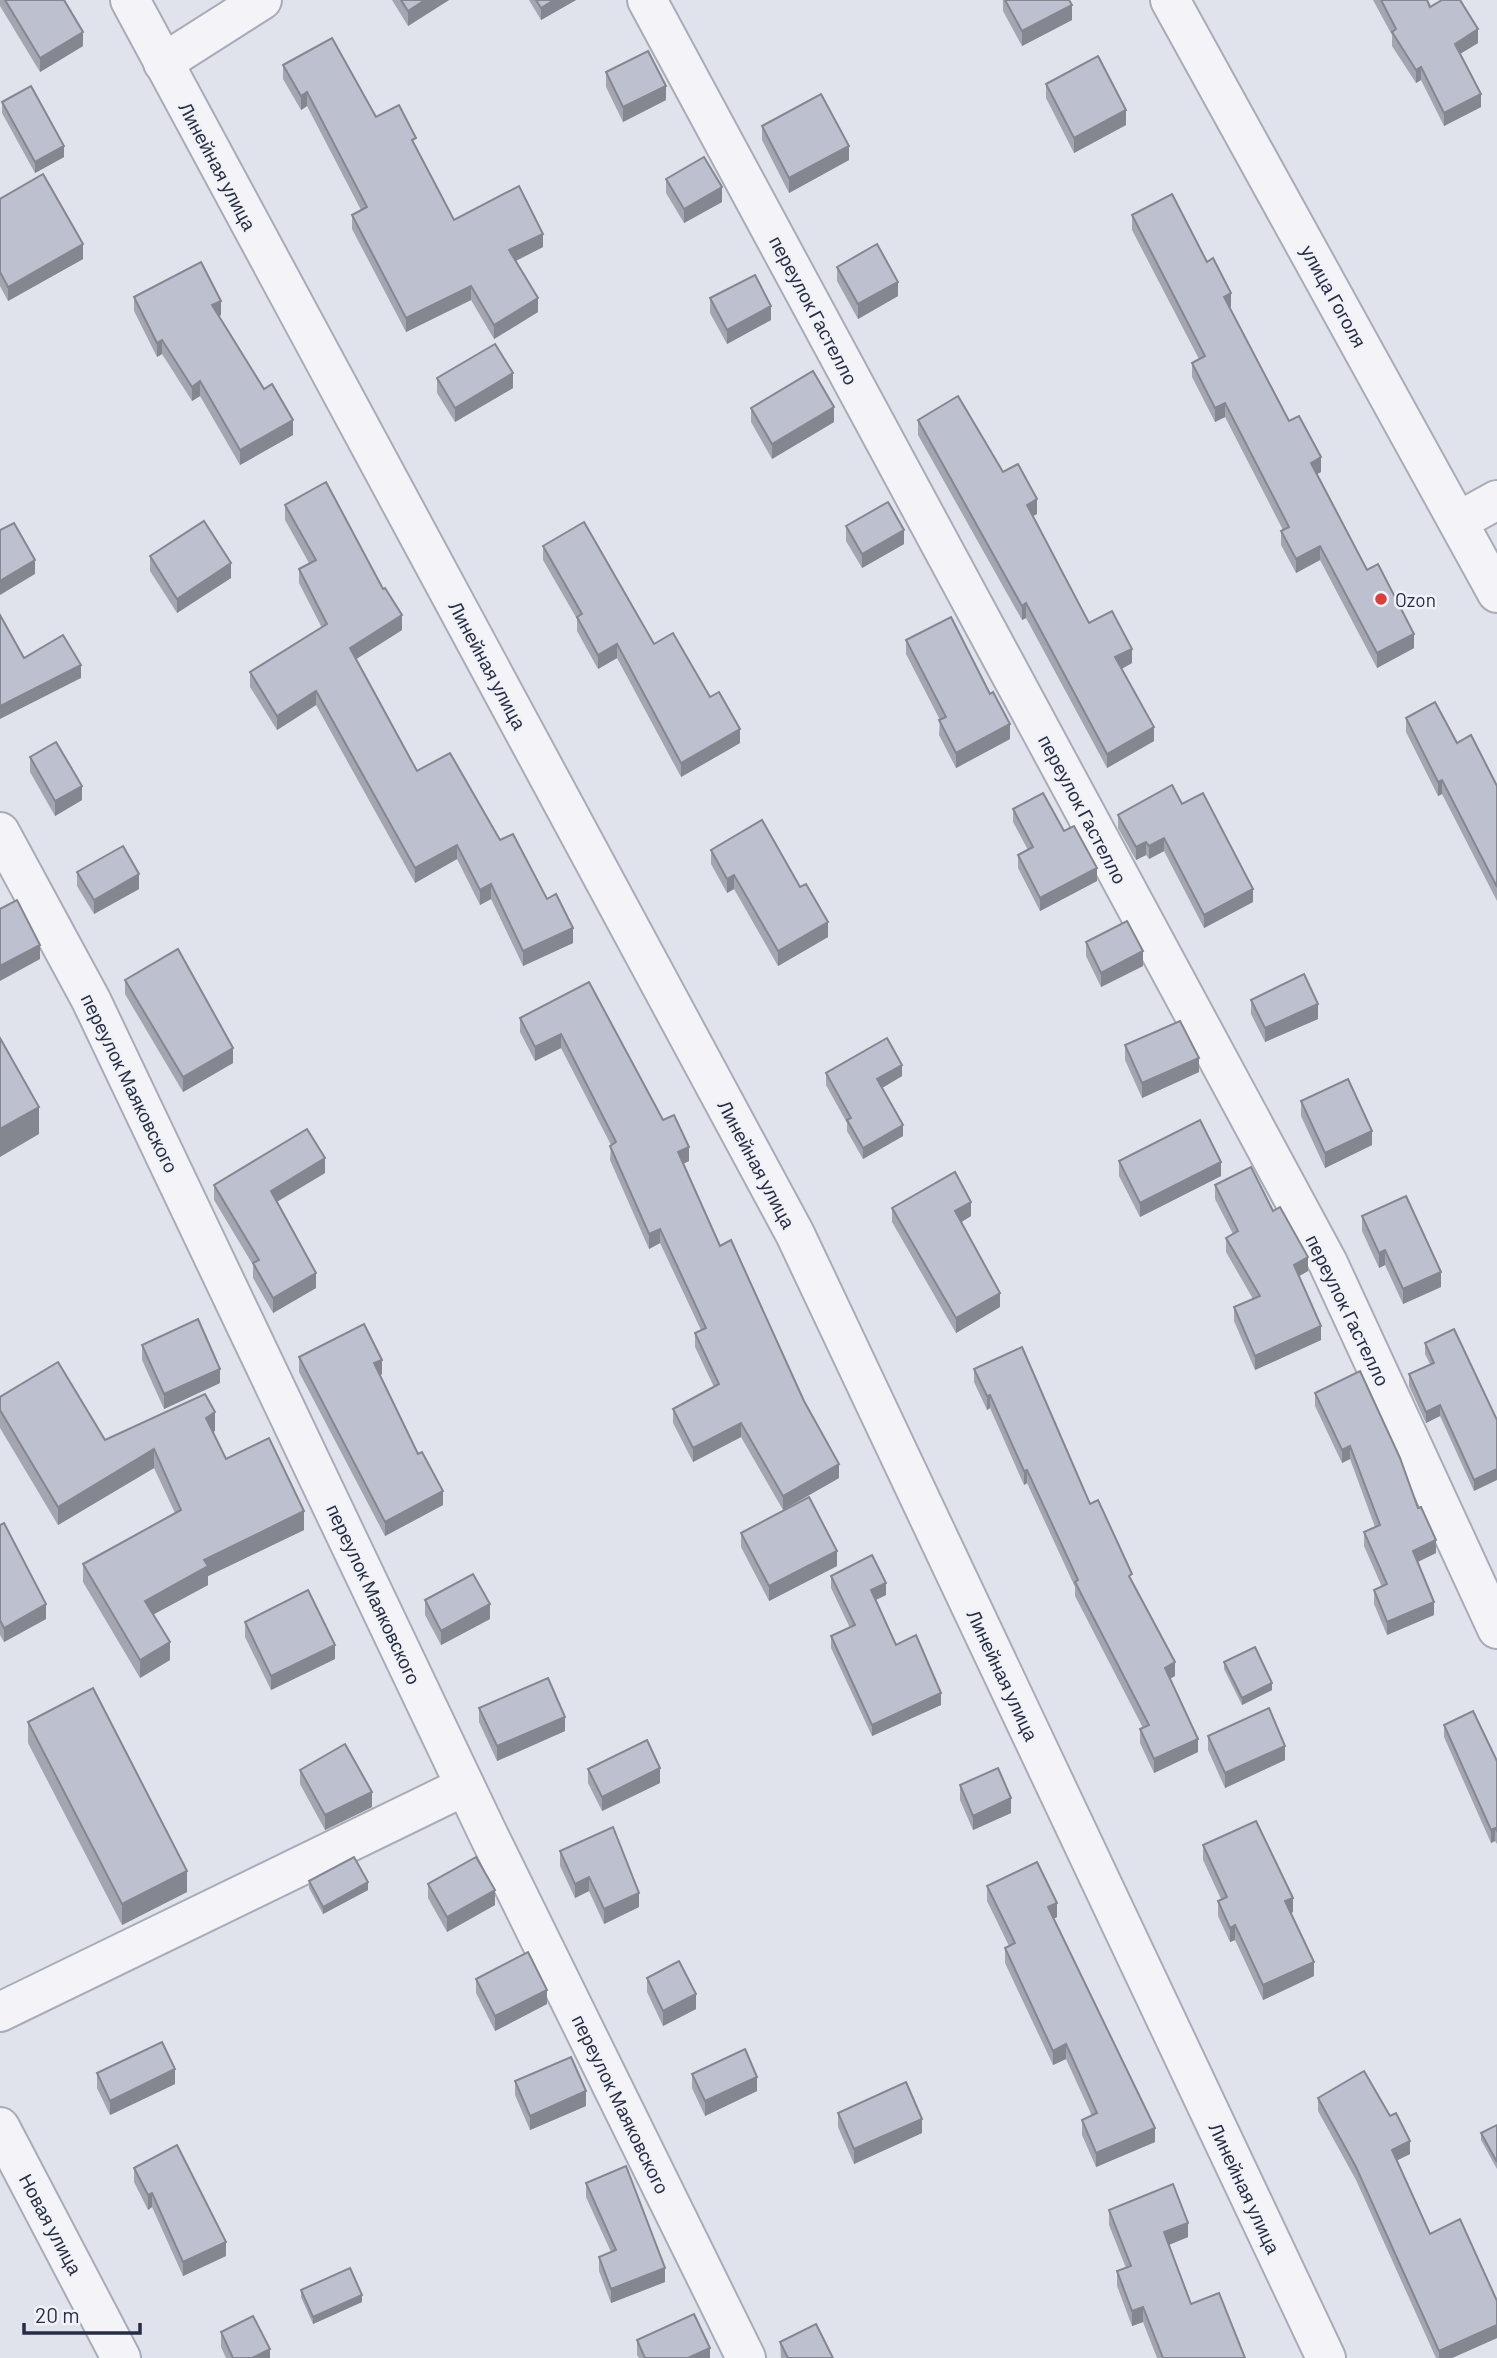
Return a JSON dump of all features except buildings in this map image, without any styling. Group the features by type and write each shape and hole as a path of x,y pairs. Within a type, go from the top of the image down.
{"street":[{"name":"Линейная улица","path":"130,0 795,1234 1326,2358"},
{"path":"163,63 262,0"},
{"name":"переулок Гастелло","path":"647,0 1328,1263 1497,1629"},
{"name":"улица Гоголя","path":"1170,0 1497,593"},
{"path":"1459,521 1497,500"},
{"name":"переулок Маяковского","path":"0,832 91,1000 465,1786 746,2358"},
{"path":"0,2012 465,1786"},
{"name":"Новая улица","path":"0,2127 121,2358"}],"place":[{"name":"Ozon","path":"1381,599"}]}
